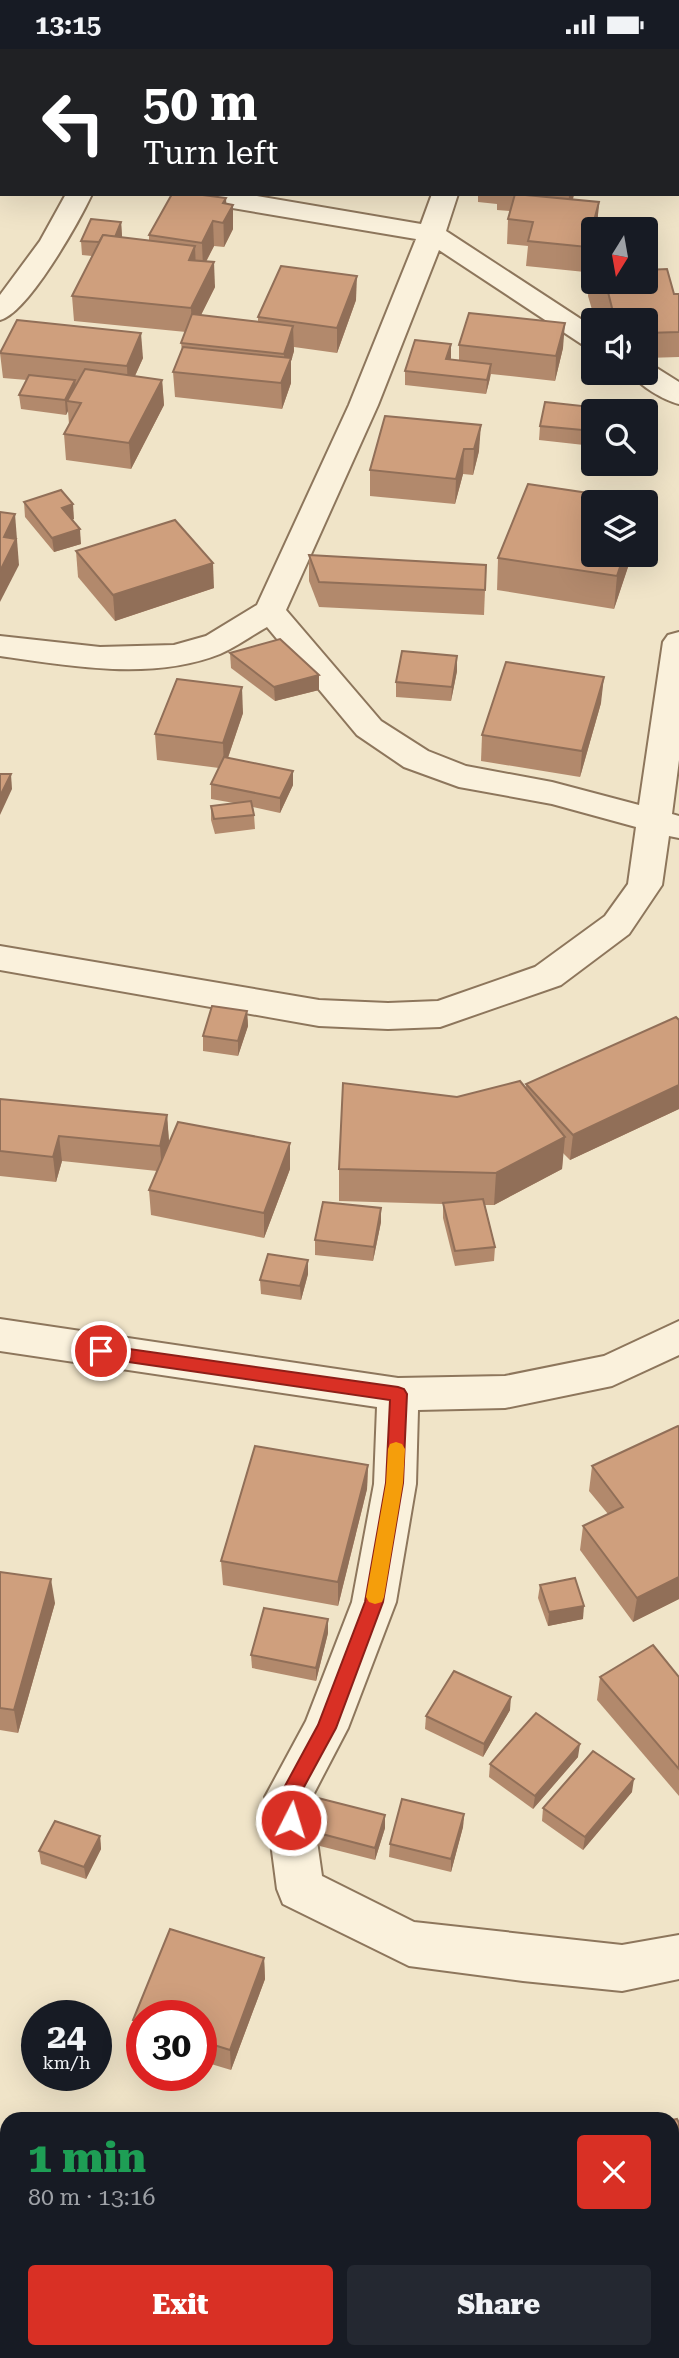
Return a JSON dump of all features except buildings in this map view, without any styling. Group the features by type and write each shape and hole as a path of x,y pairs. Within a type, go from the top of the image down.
{"street":[{"path":"0,312 35,269 67,221 78,196"},
{"path":"209,196 432,234 581,331"},
{"path":"0,646 81,657 151,657 201,649 270,611 338,465 432,234 444,196"},
{"path":"658,381 679,395"},
{"path":"270,611 369,728 416,759 459,775 552,793 667,825"},
{"path":"0,958 319,1013 388,1016 440,1014 548,976 617,925 645,885 667,825 679,642"},
{"path":"0,1335 398,1394 505,1392 545,1384 612,1370 679,1337"},
{"path":"398,1394 395,1483 374,1602 326,1728 288,1797 300,1889 409,1944 622,1968 679,1957"}],"slow traffic":[{"path":"375,1597 395,1483 396,1449"}],"route":[{"path":"101,1351 398,1394 395,1483 374,1602 326,1728 288,1797 291,1820"}]}
